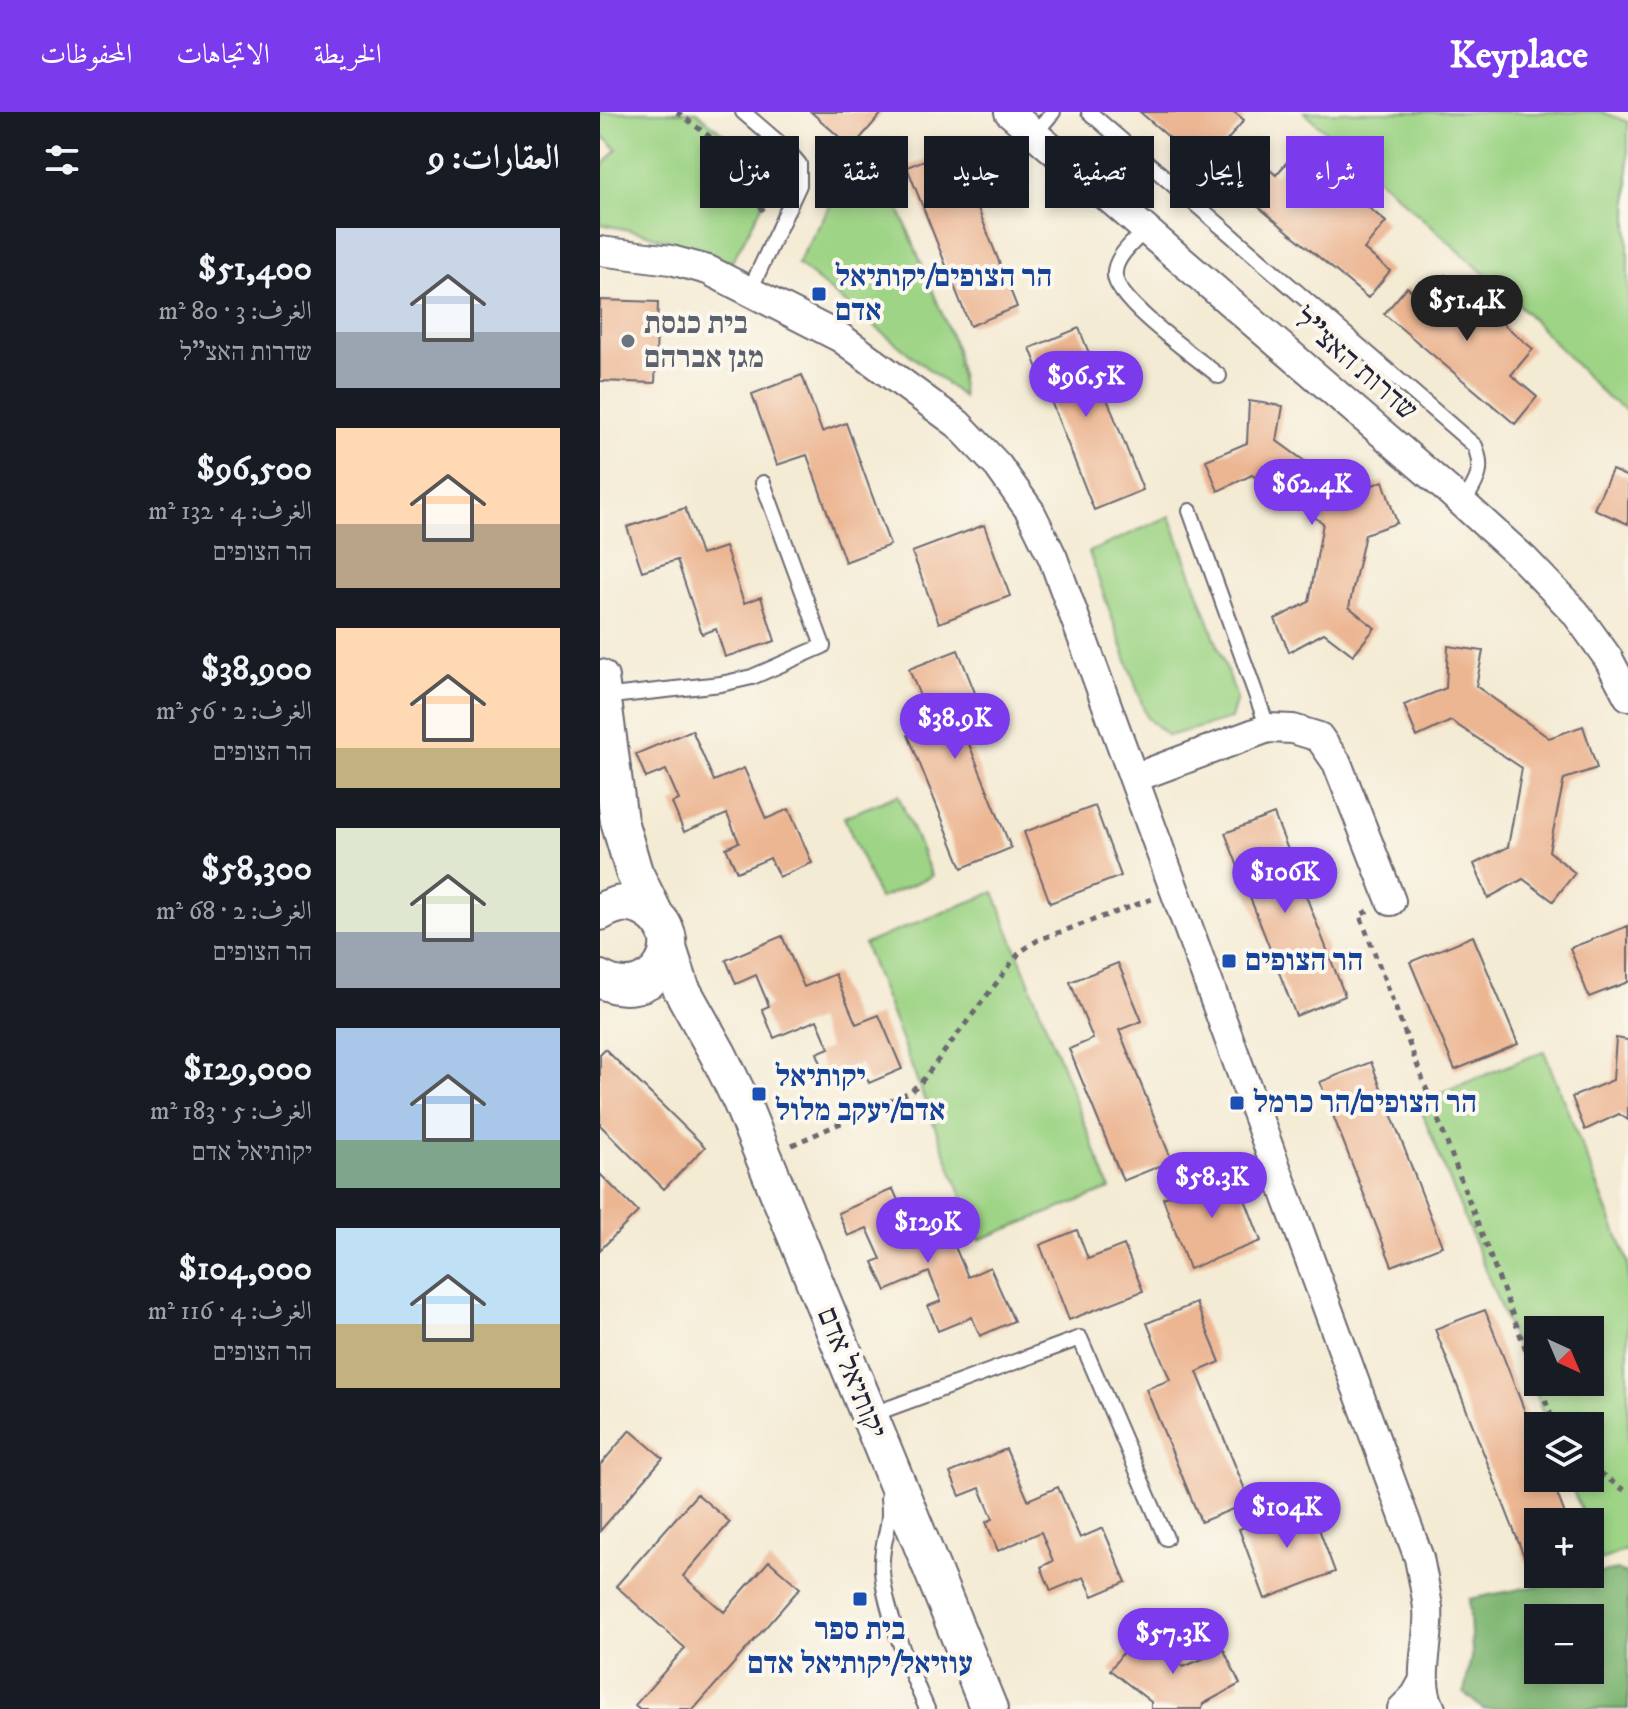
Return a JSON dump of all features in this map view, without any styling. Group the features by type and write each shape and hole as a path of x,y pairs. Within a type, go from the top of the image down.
{"street":[{"name":"שדרות האצ\"ל","path":"1009,112 1524,559 1575,612 1608,658 1628,696"},
{"path":"600,251 671,260 708,270 841,338 958,424 998,466 1030,511 1053,558 1419,1558 1428,1609 1424,1680 1431,1709"},
{"path":"600,268 636,255"},
{"name":"יקותיאל אדם","path":"601,687 619,821 634,872 662,931 681,988 741,1101 989,1709"},
{"path":"1134,778 1268,728 1293,729 1319,737 1337,763 1391,901"},
{"name":"יקותיאל אדם","path":"600,911 615,875 619,821"},
{"path":"600,911 625,903 639,905 662,931 661,969 639,985 609,985"},
{"name":"יקותיאל אדם","path":"609,985 655,996 673,1006 709,1038"},
{"path":"1402,1709 1415,1696 1424,1680"}],"lane":[{"path":"743,112 799,164 799,185 750,290"},
{"path":"1034,134 1053,112"},
{"path":"1089,112 1475,446 1480,460 1480,474 1463,504"},
{"path":"1145,230 1119,259 1115,275 1120,292 1219,376"},
{"path":"601,687 721,684 752,677 823,646 763,483"},
{"path":"1190,511 1268,728"},
{"path":"868,1416 1080,1338 1166,1538"},
{"path":"882,1450 891,1519 882,1559 884,1593 927,1709"}],"path":[{"path":"677,112 717,142 761,188 759,204 777,234"},
{"path":"764,1157 910,1092 922,1081 1020,952 1038,940 1175,891"},
{"path":"1391,901 1360,915 1550,1412"},
{"path":"1604,1476 1628,1493"}],"green space":[{"path":"600,112 697,112 726,136 700,136 700,208 761,208 732,262 644,233 600,224 600,169 617,149 600,134"},
{"path":"1304,112 1602,112 1628,122 1628,411 1607,398 1518,304 1384,184 1384,136 1331,136"},
{"path":"829,208 899,208 956,348 963,397 797,264"},
{"path":"1170,516 1237,698 1231,719 1168,736 1147,718 1089,552"},
{"path":"898,795 932,876 879,899 844,817"},
{"path":"994,892 1110,1189 979,1240 864,944"},
{"path":"1544,1051 1628,1262 1628,1549 1604,1559 1604,1508 1580,1508 1574,1492 1604,1492 1604,1412 1542,1412 1536,1396 1604,1396 1604,1316 1524,1316 1524,1366 1418,1102"},
{"path":"1617,1570 1628,1574 1628,1709 1483,1709 1464,1693 1472,1652 1469,1599 1525,1588 1604,1588 1604,1573"}],"building":[{"path":"811,112 883,112 862,136 838,136"},
{"path":"1140,112 1234,112 1244,120 1231,136 1170,138"},
{"path":"924,160 924,208 978,208 1017,307 970,326 908,170 908,167"},
{"path":"1286,163 1286,208 1369,208 1386,222 1364,249 1390,271 1368,298 1260,208 1270,208 1270,170 1276,175"},
{"path":"1445,275 1533,349 1511,375 1537,397 1515,424 1384,314 1407,287 1423,301"},
{"name":"בית כנסת מגן אברהם","path":"600,300 658,302 655,383 600,381"},
{"path":"1079,328 1143,490 1094,510 1030,348"},
{"path":"802,375 822,432 846,423 890,545 845,562 807,455 777,465 752,394"},
{"path":"1249,401 1283,406 1277,441 1350,494 1383,481 1397,523 1365,534 1349,607 1375,628 1353,655 1324,633 1289,652 1275,619 1309,602 1323,523 1252,475 1218,491 1206,460 1247,443"},
{"path":"1612,470 1628,477 1628,524 1594,509"},
{"path":"685,508 701,555 725,547 744,603 761,597 775,641 725,657 716,629 702,634 677,560 642,571 627,527"},
{"path":"984,525 1010,596 939,623 912,552"},
{"path":"1448,646 1483,651 1476,686 1549,738 1583,726 1597,768 1564,779 1549,851 1575,873 1553,901 1523,879 1488,898 1474,864 1508,847 1522,768 1451,721 1417,737 1404,705 1446,688"},
{"path":"958,650 981,708 958,717 1011,848 962,868 908,735 932,726 909,669"},
{"path":"692,730 714,781 744,768 766,819 789,809 812,863 779,877 770,858 737,872 726,848 739,842 727,814 684,832 672,803 679,800 666,770 646,778 636,754"},
{"path":"1095,806 1121,876 1050,903 1024,832"},
{"path":"1274,814 1345,996 1296,1016 1225,833"},
{"path":"1628,926 1628,982 1589,997 1570,948"},
{"path":"782,936 804,987 835,974 856,1024 879,1015 902,1069 869,1083 860,1064 827,1079 817,1053 829,1048 817,1020 774,1038 762,1009 769,1006 756,975 736,984 726,960"},
{"path":"1473,936 1518,1044 1455,1070 1410,962"},
{"path":"1118,963 1142,1021 1119,1030 1172,1161 1123,1181 1069,1049 1093,1039 1070,982"},
{"path":"1616,1038 1628,1040 1628,1120 1619,1114 1585,1130 1572,1097 1613,1080"},
{"path":"605,1049 705,1147 664,1189 600,1125 600,1054"},
{"path":"1371,1062 1442,1246 1392,1266 1320,1082"},
{"path":"1234,1171 1261,1241 1189,1269 1163,1198"},
{"path":"600,1174 638,1212 600,1250"},
{"path":"893,1189 915,1240 946,1226 968,1277 990,1267 1014,1321 980,1336 972,1317 938,1331 928,1306 941,1301 929,1272 886,1291 873,1262 881,1259 867,1228 848,1236 838,1213"},
{"path":"1077,1230 1088,1259 1124,1245 1143,1291 1069,1320 1040,1245"},
{"path":"1196,1303 1220,1362 1197,1372 1250,1502 1201,1522 1146,1389 1170,1380 1147,1323"},
{"path":"1485,1310 1525,1412 1524,1492 1556,1492 1563,1508 1524,1508 1524,1556 1435,1329"},
{"path":"630,1430 663,1458 600,1531 600,1465"},
{"path":"1006,1449 1028,1500 1058,1487 1080,1538 1103,1528 1126,1582 1093,1596 1084,1577 1051,1591 1041,1567 1053,1561 1041,1532 998,1551 986,1522 993,1519 980,1488 960,1496 950,1473"},
{"path":"697,1494 730,1522 683,1576 724,1612 769,1561 800,1588 694,1709 640,1709 635,1705 685,1648 616,1586"},
{"path":"1309,1502 1335,1572 1265,1599 1239,1529"},
{"path":"1139,1631 1183,1667 1224,1650 1240,1684 1203,1704 1202,1709 1151,1709 1151,1702 1110,1670"}],"place":[{"name":"הר הצופים/יקותיאל אדם","path":"819,294"},
{"name":"בית כנסת מגן אברהם","path":"628,341"},
{"name":"הר הצופים","path":"1229,961"},
{"name":"יקותיאל אדם/יעקב מלול","path":"759,1094"},
{"name":"הר הצופים/הר כרמל","path":"1237,1103"},
{"name":"בית ספר עוזיאל/יקותיאל אדם","path":"860,1599"}]}
